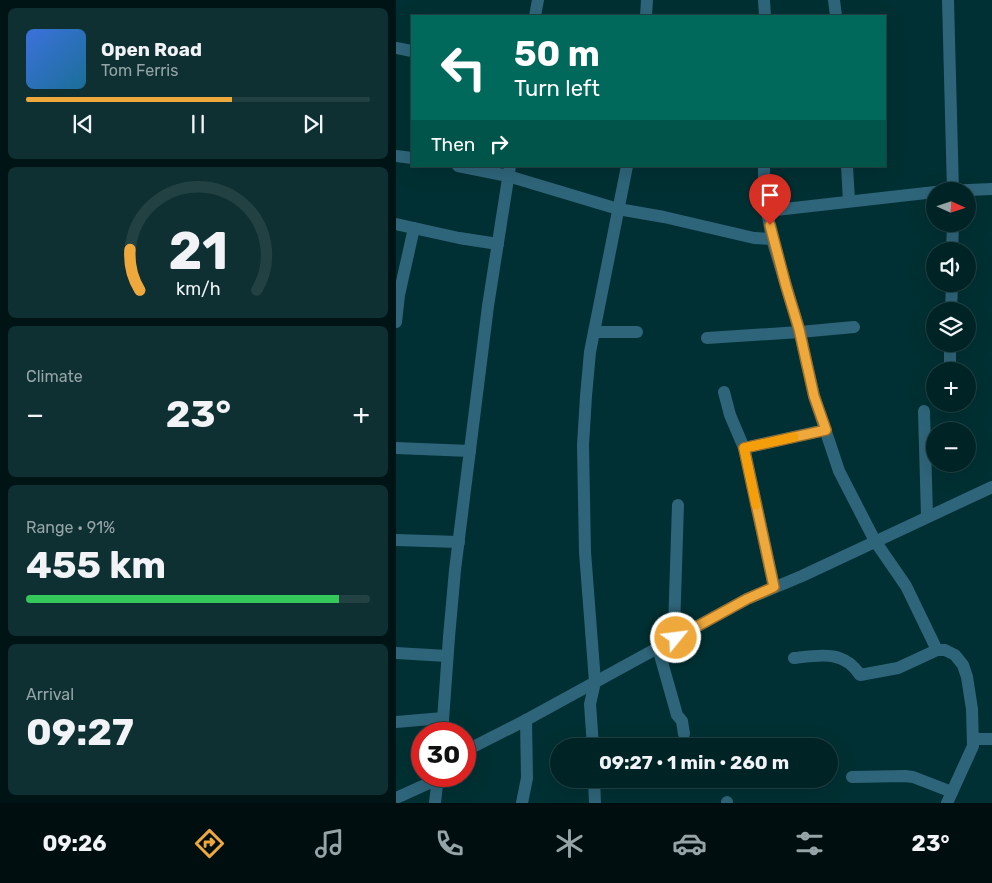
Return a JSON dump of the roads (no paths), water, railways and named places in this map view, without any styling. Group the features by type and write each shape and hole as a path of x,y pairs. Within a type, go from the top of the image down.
{"street":[{"path":"535,15 538,0"},
{"path":"646,15 647,0"},
{"path":"764,0 765,15"},
{"path":"834,0 836,15"},
{"path":"948,0 953,182"},
{"path":"396,48 411,51"},
{"path":"396,156 411,158"},
{"path":"468,167 509,171 618,209 664,217 754,238 772,240"},
{"path":"592,738 590,704 595,682 585,552 583,445 590,352 626,167"},
{"path":"764,167 764,194 772,240 800,332 814,396 839,471 875,541 906,586 937,650"},
{"path":"847,167 849,201"},
{"path":"443,722 447,656 459,542 488,306 509,171"},
{"path":"976,190 992,189"},
{"path":"767,211 926,193"},
{"path":"396,224 498,244"},
{"path":"396,322 399,295 414,228"},
{"path":"706,338 854,327"},
{"path":"594,332 637,332"},
{"path":"724,392 730,415 744,448 774,587"},
{"path":"924,411 927,516"},
{"path":"744,448 826,430"},
{"path":"396,448 470,451"},
{"path":"476,745 747,599 992,487"},
{"path":"676,638 674,629 678,505"},
{"path":"396,540 459,542"},
{"path":"658,648 677,715 682,720 684,734"},
{"path":"794,658 839,656 855,666 860,674 898,668 937,650 945,650 955,655 963,664 972,709 973,746 949,798 913,778 905,776 852,777"},
{"path":"396,653 447,656"},
{"path":"396,722 443,718"},
{"path":"522,803 527,778 526,720"},
{"path":"973,739 992,739"},
{"path":"396,798 419,787"},
{"path":"435,803 437,787"},
{"path":"594,788 595,803"}]}
